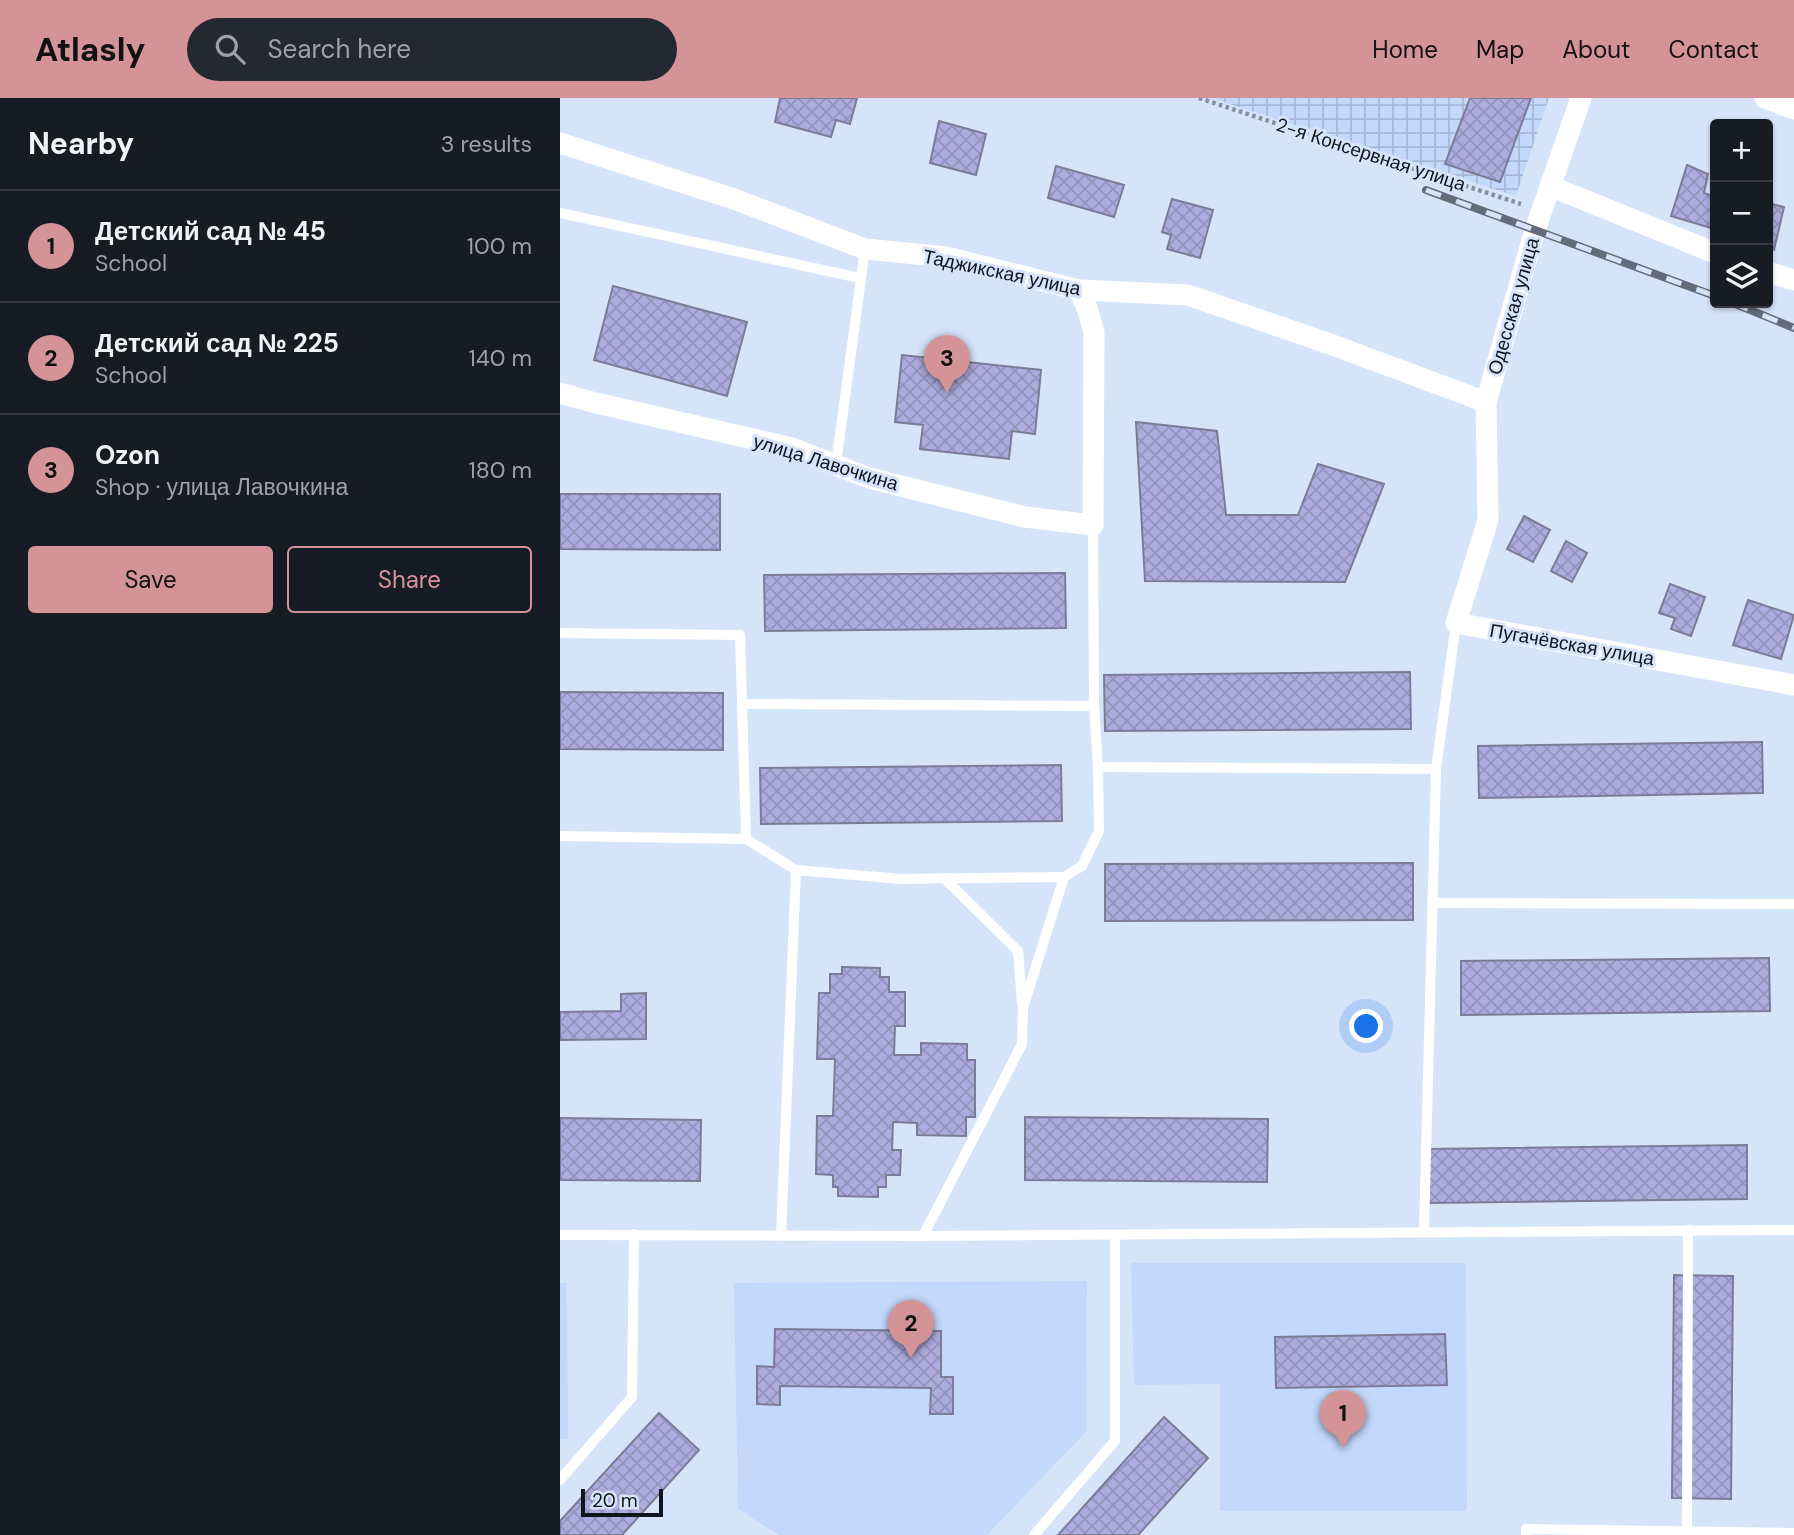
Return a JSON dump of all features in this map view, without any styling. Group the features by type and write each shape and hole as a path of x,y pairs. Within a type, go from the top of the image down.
{"street":[{"name":"Одесская улица","path":"1456,623 1488,520 1486,402 1542,211 1581,98"},
{"path":"1765,98 1794,109"},
{"name":"Таджикская улица","path":"560,143 734,199 865,249 947,257 1079,290 1188,295 1486,402"},
{"path":"1550,186 1710,251"},
{"path":"1773,274 1794,280"},
{"path":"1079,290 1094,332 1093,525"},
{"name":"улица Лавочкина","path":"560,393 792,448 870,478 1025,517 1093,525"},
{"name":"Пугачёвская улица","path":"1456,623 1794,685"}],"lane":[{"path":"560,212 860,278"},
{"path":"836,464 865,249"},
{"path":"560,836 746,839 796,870 901,879 1064,877 1082,866 1099,831 1094,706 1093,525"},
{"path":"1424,1232 1436,769 1456,623"},
{"path":"560,633 740,635 746,839"},
{"path":"743,704 1094,706"},
{"path":"1098,767 1436,769"},
{"path":"781,1236 796,870"},
{"path":"1023,1009 1064,877"},
{"path":"923,1236 1022,1044 1023,1009 1018,951 944,878"},
{"path":"1432,903 1794,904"},
{"path":"1687,1531 1688,1230"},
{"path":"560,1235 923,1236 1794,1230"},
{"path":"560,1480 632,1397 634,1234"},
{"path":"1034,1535 1115,1441 1115,1235"},
{"path":"1526,1535 1526,1529 1794,1533"}],"path":[{"name":"2-я Консервная улица","path":"1199,98 1542,211"}],"shaded area":[{"path":"1211,98 1549,98 1516,196"},
{"path":"1131,1263 1466,1263 1467,1511 1220,1511 1220,1384 1134,1385"},
{"path":"1087,1281 1086,1432 987,1535 779,1535 738,1509 734,1283"},
{"path":"560,1283 567,1283 568,1439 560,1439"}],"building":[{"path":"780,98 857,98 850,124 836,120 831,137 775,122"},
{"path":"1470,98 1531,98 1500,182 1445,164"},
{"path":"939,121 986,134 976,175 930,163"},
{"path":"1687,165 1708,174 1704,193 1710,195 1710,228 1671,216"},
{"path":"1056,166 1124,185 1114,217 1048,198"},
{"path":"1172,199 1213,210 1200,258 1167,249 1171,235 1162,232"},
{"path":"1773,204 1784,207 1773,250"},
{"path":"613,286 747,322 727,396 594,360"},
{"path":"902,355 1041,370 1035,434 1012,431 1009,459 920,449 923,425 895,422"},
{"path":"1136,422 1217,431 1226,515 1298,515 1318,464 1384,484 1345,582 1145,581"},
{"path":"560,494 720,494 720,550 560,549"},
{"path":"1524,516 1550,530 1533,562 1507,549"},
{"path":"1566,541 1587,553 1572,582 1551,571"},
{"path":"1065,573 1066,628 765,631 764,575"},
{"path":"1670,584 1705,597 1691,636 1671,629 1675,618 1659,613"},
{"path":"1748,600 1794,615 1781,659 1733,645"},
{"path":"1410,672 1411,729 1105,731 1104,675"},
{"path":"560,692 723,693 723,750 560,749"},
{"path":"1762,742 1763,793 1479,798 1478,746"},
{"path":"1061,765 1062,821 761,824 760,768"},
{"path":"1413,863 1413,920 1105,921 1105,864"},
{"path":"1769,958 1770,1011 1461,1015 1461,961"},
{"path":"842,967 880,968 880,977 889,977 889,992 905,992 905,1026 895,1026 894,1055 921,1055 921,1043 967,1044 967,1060 975,1060 975,1117 966,1117 966,1136 917,1135 917,1123 893,1122 892,1150 901,1150 900,1175 886,1175 886,1187 878,1187 878,1197 838,1196 838,1187 833,1187 833,1175 816,1174 817,1116 833,1116 835,1059 817,1059 819,993 830,993 830,974 842,974"},
{"path":"646,993 646,1039 560,1040 560,1012 621,1011 621,994"},
{"path":"1025,1117 1268,1119 1267,1182 1025,1180"},
{"path":"560,1118 701,1120 700,1181 560,1180"},
{"path":"1747,1145 1747,1199 1429,1203 1428,1149"},
{"path":"1674,1275 1733,1276 1731,1499 1672,1498"},
{"path":"775,1329 941,1331 941,1377 953,1377 953,1414 930,1414 931,1388 780,1386 780,1405 757,1404 757,1366 774,1367"},
{"path":"1445,1334 1447,1385 1276,1388 1275,1337"},
{"path":"659,1413 699,1450 622,1535 560,1535 560,1521"},
{"path":"1164,1417 1208,1458 1138,1535 1058,1535"}],"railway":[{"path":"1426,190 1710,294"},
{"path":"1745,308 1794,328"}],"place":[{"name":"Ozon","path":"947,393"},
{"name":"Детский сад № 225","path":"911,1358"},
{"name":"Детский сад № 45","path":"1343,1448"}]}
